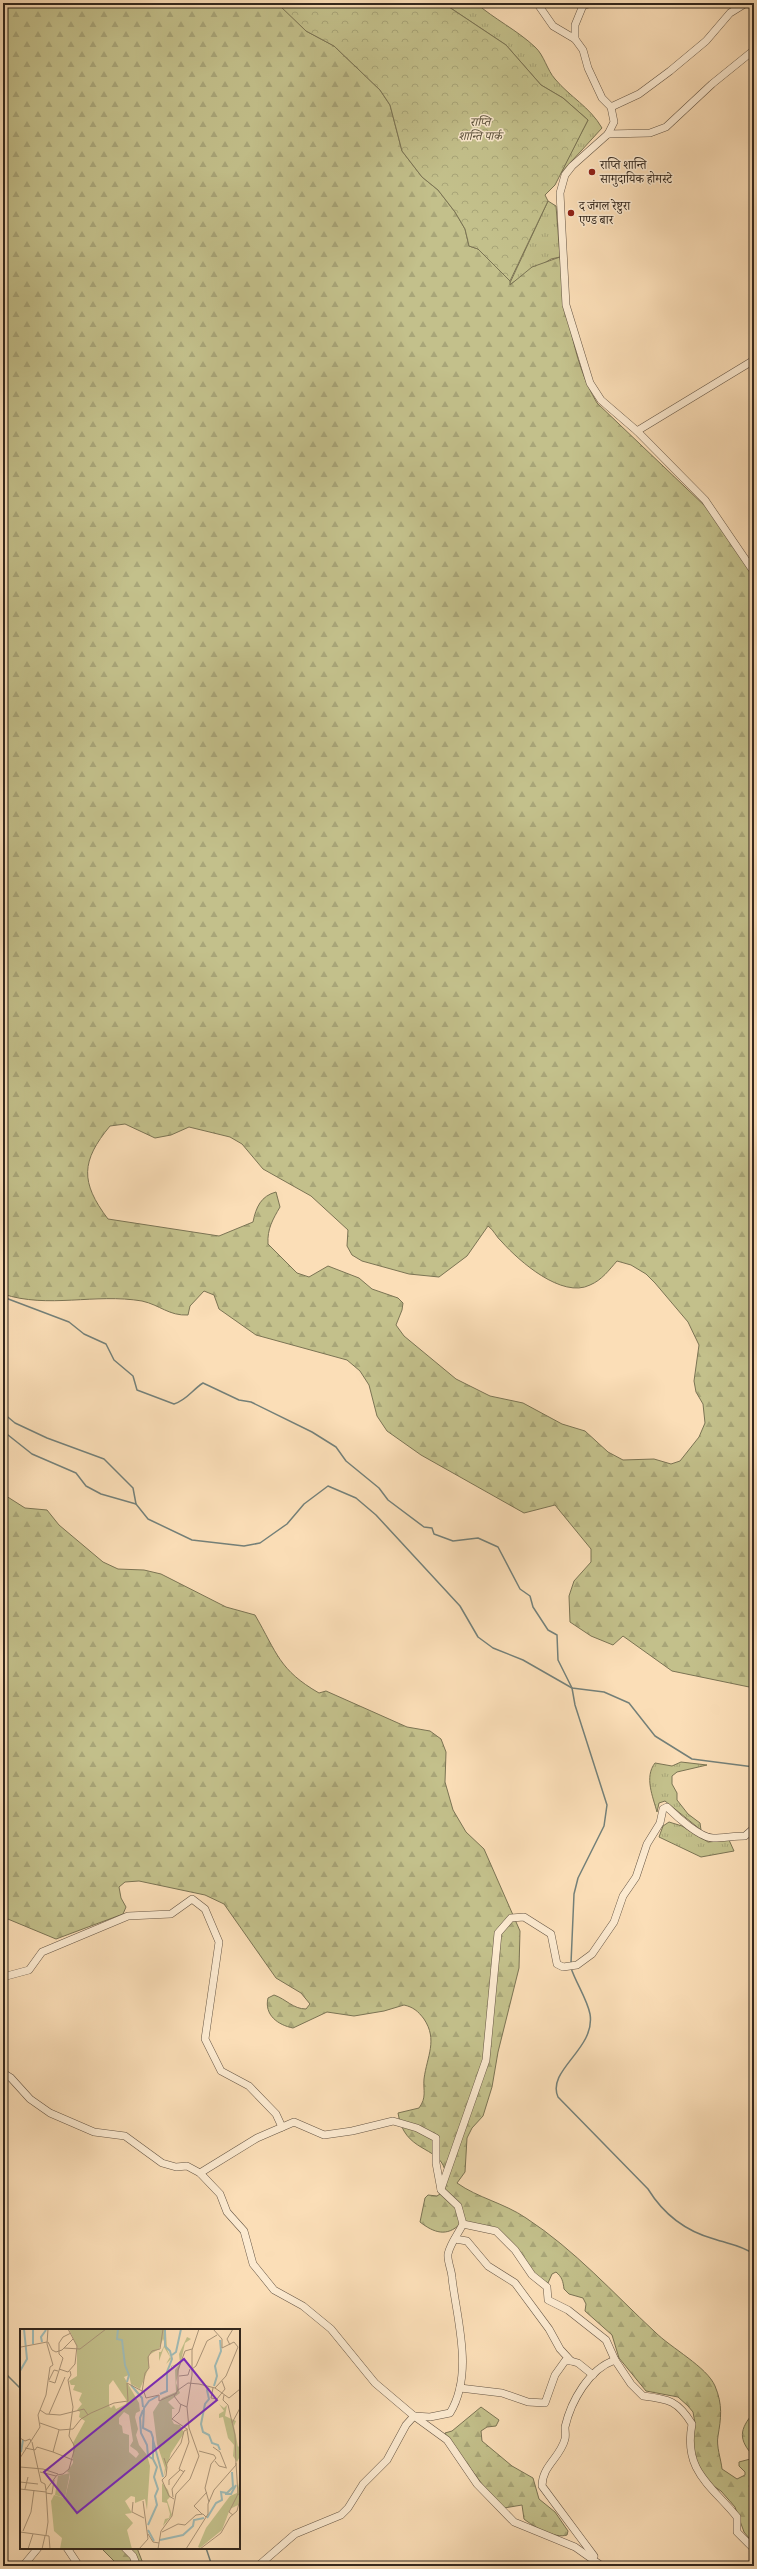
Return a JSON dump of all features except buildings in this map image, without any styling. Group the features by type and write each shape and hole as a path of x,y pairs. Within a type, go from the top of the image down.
{"street":[{"path":"537,3 553,26 575,39 583,50 588,68 602,98 611,107 614,122 608,134 572,166 566,175 560,193 566,305 590,383 601,400 637,431 705,500 754,572"},
{"path":"575,39 575,25 584,4 593,3"},
{"path":"611,107 639,94 670,71 706,41 730,13 746,3"},
{"path":"608,134 650,133 666,127 712,84 754,50"},
{"path":"637,431 754,360"},
{"path":"441,2190 486,2060 498,1933 511,1918 524,1917 551,1934 557,1964 563,1967 578,1965 592,1954 614,1922 623,1896 636,1877 646,1844 660,1822 664,1809 667,1807 695,1830 713,1838 724,1835 745,1836 754,1828"},
{"path":"3,1977 29,1970 42,1952 128,1916 171,1914 192,1899 205,1909 218,1942 205,2039 221,2071 249,2086 276,2114 282,2127"},
{"path":"3,2072 12,2078 30,2099 50,2114 94,2132 125,2136 162,2162 176,2167 187,2166 200,2173 220,2194 227,2212 244,2231 253,2264 274,2290 303,2306 331,2329 375,2383 414,2416 447,2440 477,2484 506,2516 514,2522 575,2547 600,2564"},
{"path":"200,2173 257,2138 294,2122 324,2135 352,2131 393,2121 417,2128 436,2138 436,2163 441,2190 458,2206 463,2224 448,2256 452,2270 462,2351 460,2388 450,2413 430,2417 414,2416"},
{"path":"463,2224 496,2231 515,2250 532,2275 547,2287 548,2300 568,2310 606,2340 615,2360 631,2384 643,2396 666,2398 674,2402 688,2417 692,2424 690,2438 691,2449 699,2476 737,2517 737,2532 754,2549"},
{"path":"455,2239 467,2241 488,2266 515,2283 571,2361"},
{"path":"600,2564 586,2542 542,2486 542,2478 565,2439 565,2428 576,2397 593,2375 605,2363 615,2360"},
{"path":"460,2388 495,2392 528,2402 545,2403 555,2375 566,2361 578,2363 593,2375"},
{"path":"258,2566 295,2534 341,2515 348,2508 364,2484 387,2460 406,2425 414,2416"},
{"path":"23,2566 37,2549"},
{"path":"68,2549 80,2566"},
{"path":"126,2549 133,2556 137,2566"}],"green space":[{"path":"3,3 282,3 280,5 306,31 334,46 380,90 390,105 402,151 422,177 438,190 455,212 465,229 469,246 478,249 510,281 510,285 532,267 560,257 571,332 581,369 597,403 707,508 754,575 754,1688 672,1671 623,1636 613,1645 591,1636 570,1622 569,1596 574,1581 591,1562 591,1549 555,1505 524,1513 421,1455 387,1431 377,1416 369,1385 360,1371 347,1360 256,1335 219,1309 214,1295 204,1291 190,1306 188,1315 175,1314 142,1301 107,1299 54,1301 20,1298 3,1294","holes":["125,1124 155,1138 171,1135 189,1127 230,1137 242,1144 263,1169 311,1196 348,1230 347,1246 352,1255 362,1261 409,1274 439,1277 467,1256 488,1226 500,1240 530,1268 554,1283 567,1287 579,1288 594,1283 617,1261 631,1265 646,1274 655,1283 688,1322 699,1345 694,1381 696,1392 703,1404 705,1423 699,1437 680,1461 671,1464 654,1459 623,1460 608,1452 585,1431 562,1424 523,1403 490,1396 456,1379 404,1336 396,1325 403,1303 398,1298 372,1289 359,1278 328,1266 309,1277 297,1273 268,1244 270,1229 280,1207 276,1192 266,1196 263,1199 258,1207 253,1222 219,1236 108,1219 92,1194 89,1183 89,1161 100,1139 110,1126"]},
{"name":"राप्ति शान्ति पार्क","path":"282,3 443,3 506,45 541,85 563,98 588,120 555,185 545,195 548,201 510,281 478,249 469,246 465,229 455,212 438,190 422,177 402,151 390,105 380,90 334,46 306,31 279,5"},
{"path":"443,3 476,3 521,35 538,50 555,79 592,114 602,128 560,174 588,120 563,98 541,85 506,45"},
{"path":"548,201 556,206 560,257 551,259 509,285"},
{"path":"3,1494 25,1508 47,1510 59,1525 103,1562 118,1569 144,1570 161,1574 226,1607 255,1615 280,1660 295,1676 319,1693 326,1691 407,1727 430,1731 441,1739 446,1752 445,1782 453,1810 466,1832 484,1849 520,1931 519,1968 498,2052 492,2087 483,2116 472,2128 467,2138 465,2172 457,2183 474,2193 509,2208 544,2230 593,2272 662,2338 697,2365 711,2379 718,2393 720,2405 718,2444 722,2469 737,2479 745,2475 745,2472 739,2466 739,2462 754,2458 754,2479 749,2486 754,2494 754,2544 744,2532 735,2507 721,2491 709,2483 696,2462 692,2439 695,2423 693,2412 678,2397 646,2391 619,2358 612,2335 585,2311 586,2304 583,2298 569,2294 564,2289 562,2279 556,2272 552,2274 548,2283 533,2274 497,2230 460,2224 450,2231 440,2232 430,2229 420,2222 425,2198 428,2195 437,2196 443,2192 446,2175 441,2162 436,2156 414,2142 407,2135 401,2126 398,2113 419,2108 424,2097 424,2079 431,2041 428,2027 424,2019 413,2008 404,2005 384,2011 354,2016 327,2012 293,2028 277,2022 270,2014 268,2009 268,1998 274,1995 301,2009 306,2009 310,2004 301,1993 276,1978 224,1904 205,1895 139,1881 125,1882 119,1887 121,1898 126,1907 123,1914 56,1939 3,1917"},
{"path":"681,1762 707,1765 677,1772 672,1776 672,1784 677,1793 677,1800 688,1814 700,1823 701,1830 665,1801 659,1803 657,1812 653,1800 650,1787 650,1774 655,1763 672,1766"},
{"path":"669,1822 682,1826 708,1842 729,1840 734,1851 701,1857 659,1837 663,1826"},
{"path":"481,2407 499,2420 496,2426 487,2427 481,2431 482,2441 512,2466 533,2478 539,2499 555,2512 568,2531 567,2535 562,2536 551,2534 528,2522 524,2519 522,2505 504,2508 482,2484 447,2437 445,2433 452,2431"},
{"path":"754,2412 754,2457 745,2445 742,2434 745,2424"},
{"path":"102,2549 137,2549 144,2566 119,2566"}],"waterway":[{"path":"3,1297 69,1322 84,1334 106,1344 114,1360 133,1376 137,1390 174,1404 182,1400 203,1383 239,1400 251,1402 312,1432 336,1447 346,1461 379,1488 388,1500 424,1527 432,1528 434,1534 453,1541 478,1538 498,1547 520,1589 530,1596 533,1607 548,1630 557,1635 558,1660 572,1688 604,1692 629,1703 655,1736 692,1759 754,1767"},
{"path":"3,1413 15,1423 47,1438 104,1459 133,1488 136,1504 148,1519 192,1540 244,1546 260,1543 287,1524 304,1504 328,1486 356,1498 376,1515 460,1606 478,1637 493,1648 523,1660 572,1688 575,1705 607,1805 604,1826 578,1878 574,1894 571,1963"},
{"path":"3,1431 32,1454 76,1473 86,1486 101,1494 136,1504"},
{"path":"571,1968 589,2008 590,2027 586,2038 564,2068 559,2078 556,2087 558,2097 648,2189 661,2207 676,2221 703,2236 740,2247 754,2254"},
{"path":"3,2360 6,2374 20,2388"},
{"path":"206,2549 212,2566"}],"place":[{"name":"राप्ति शान्ति सामुदायिक होमस्टे","path":"592,172"},
{"name":"द जंगल रेष्टुरा एण्ड बार","path":"571,213"}]}
